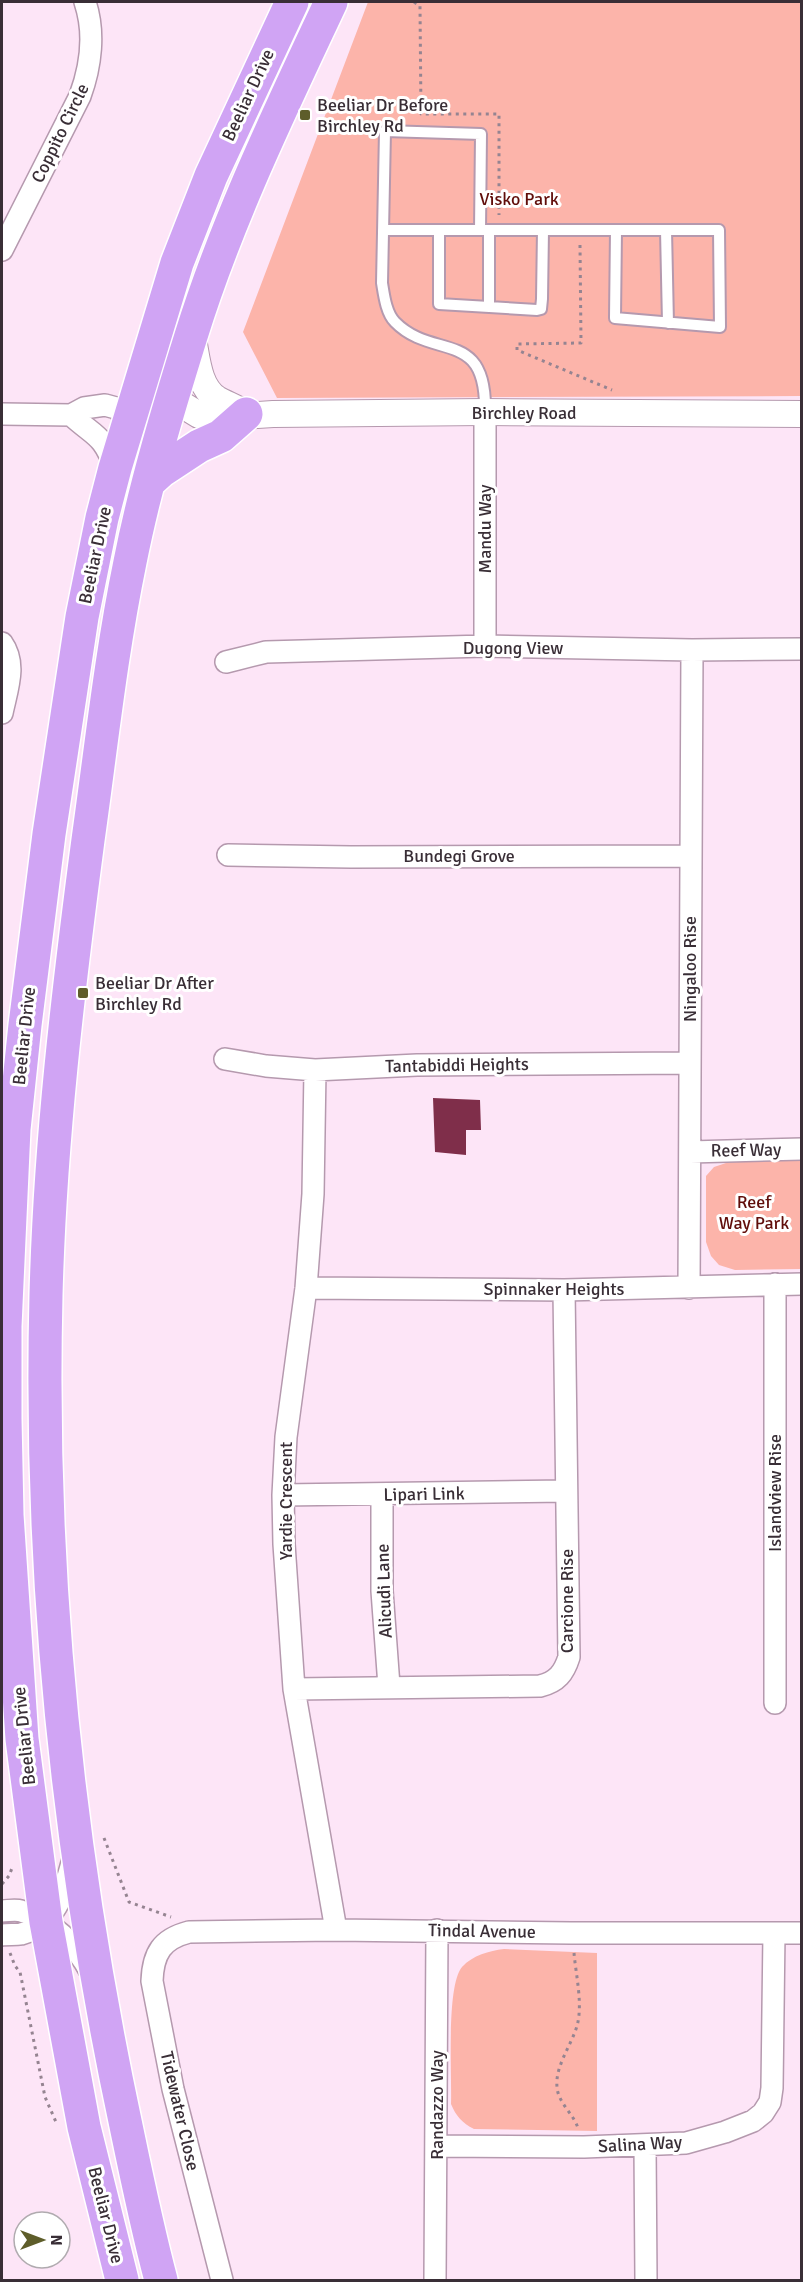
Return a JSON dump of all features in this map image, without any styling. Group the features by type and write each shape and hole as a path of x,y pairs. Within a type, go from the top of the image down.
{"highway":[{"name":"Beeliar Drive","path":"122,2280 84,2127 46,1922 22,1739 7,1515 3,1325 5,1234 25,1025 64,739 91,569 115,468 186,238 220,155 292,2"},
{"name":"Beeliar Drive","path":"161,2280 147,2228 98,1984 88,1840 49,1566 45,1430 46,1293 54,1134 69,992 111,674 131,555 192,334 236,212 331,2"},
{"path":"186,238 203,222 280,57 286,48 292,45 297,48 299,54 297,75"},
{"path":"153,469 161,471 199,446 221,436 246,414"},
{"path":"64,739 78,742 84,735 98,671 112,584 131,555"}],"street":[{"name":"Coppito Circle","path":"2,250 8,222 80,96 87,76 90,16 85,2"},
{"path":"157,326 160,358 173,399"},
{"name":"Birchley Road","path":"192,334 202,380 206,388 217,398 246,414"},
{"name":"Birchley Road","path":"173,399 199,415 210,418 246,414 485,412 801,414"},
{"path":"2,414 71,415 84,408 105,405 116,408 129,420 153,469"},
{"name":"Mandu Way","path":"485,412 485,646"},
{"path":"71,415 96,433 104,443 115,468"},
{"path":"2,642 10,656 11,671 2,713"},
{"name":"Dugong View","path":"226,662 266,652 485,646 692,650 801,649"},
{"name":"Ningaloo Rise","path":"688,1288 692,650"},
{"name":"Bundegi Grove","path":"228,855 689,856"},
{"name":"Tantabiddi Heights","path":"225,1059 266,1066 315,1070 417,1065 690,1063"},
{"name":"Yardie Crescent","path":"315,1070 314,1194 306,1288 286,1437 283,1495 284,1544 294,1689 336,1930"},
{"name":"Reef Way","path":"690,1152 801,1149"},
{"name":"Islandview Rise","path":"775,1284 775,1703"},
{"name":"Spinnaker Heights","path":"306,1288 564,1290 801,1284"},
{"name":"Carcione Rise","path":"294,1689 389,1686 540,1686 551,1684 560,1677 569,1657 564,1290"},
{"name":"Lipari Link","path":"283,1495 566,1491"},
{"name":"Alicudi Lane","path":"381,1494 382,1591 389,1686"},
{"path":"2,1935 21,1934 46,1922 62,1897 88,1840"},
{"path":"2,1911 19,1910 46,1922 74,1947 98,1984"},
{"name":"Tindal Avenue","path":"165,1942 189,1932 437,1930 572,1933 801,1933"},
{"name":"Randazzo Way","path":"435,2280 437,1930"},
{"name":"Salina Way","path":"437,2146 584,2147 686,2144 753,2121 766,2107 772,2088 774,1933"},
{"name":"Tidewater Close","path":"165,1942 152,1966 152,1981 173,2090 222,2280"},
{"path":"645,2146 646,2280"}],"lane":[{"path":"485,412 485,389 477,367 470,358 451,348 421,338 393,321 384,298 385,131 481,134 489,230 489,308"},
{"path":"383,230 439,230 489,230 543,230 616,230 719,230 720,327 615,318 616,230"},
{"path":"439,230 439,304 537,310 542,309 543,230"},
{"path":"666,230 668,323"}],"path":[{"path":"414,2 420,6 421,114 499,114 489,230"},
{"path":"88,1840 129,1902 174,1918"},
{"path":"572,1933 580,2012 577,2027 557,2073 556,2089 560,2099 575,2118 584,2147"}],"green space":[{"name":"Visko Park","path":"368,2 801,2 801,396 277,398 243,332"},
{"name":"Reef Way Park","path":"732,1161 801,1161 801,1269 735,1270 719,1265 711,1256 706,1242 706,1176 714,1167"},
{"path":"504,1949 597,1953 597,2131 474,2129 457,2116 451,2104 451,2032 457,1977 462,1967 471,1959 487,1952"}],"building":[{"path":"433,1098 480,1100 481,1130 466,1130 466,1155 435,1152"}],"place":[{"name":"Beeliar Dr Before Birchley Rd","path":"305,115"},
{"name":"Beeliar Dr After Birchley Rd","path":"83,993"}]}
